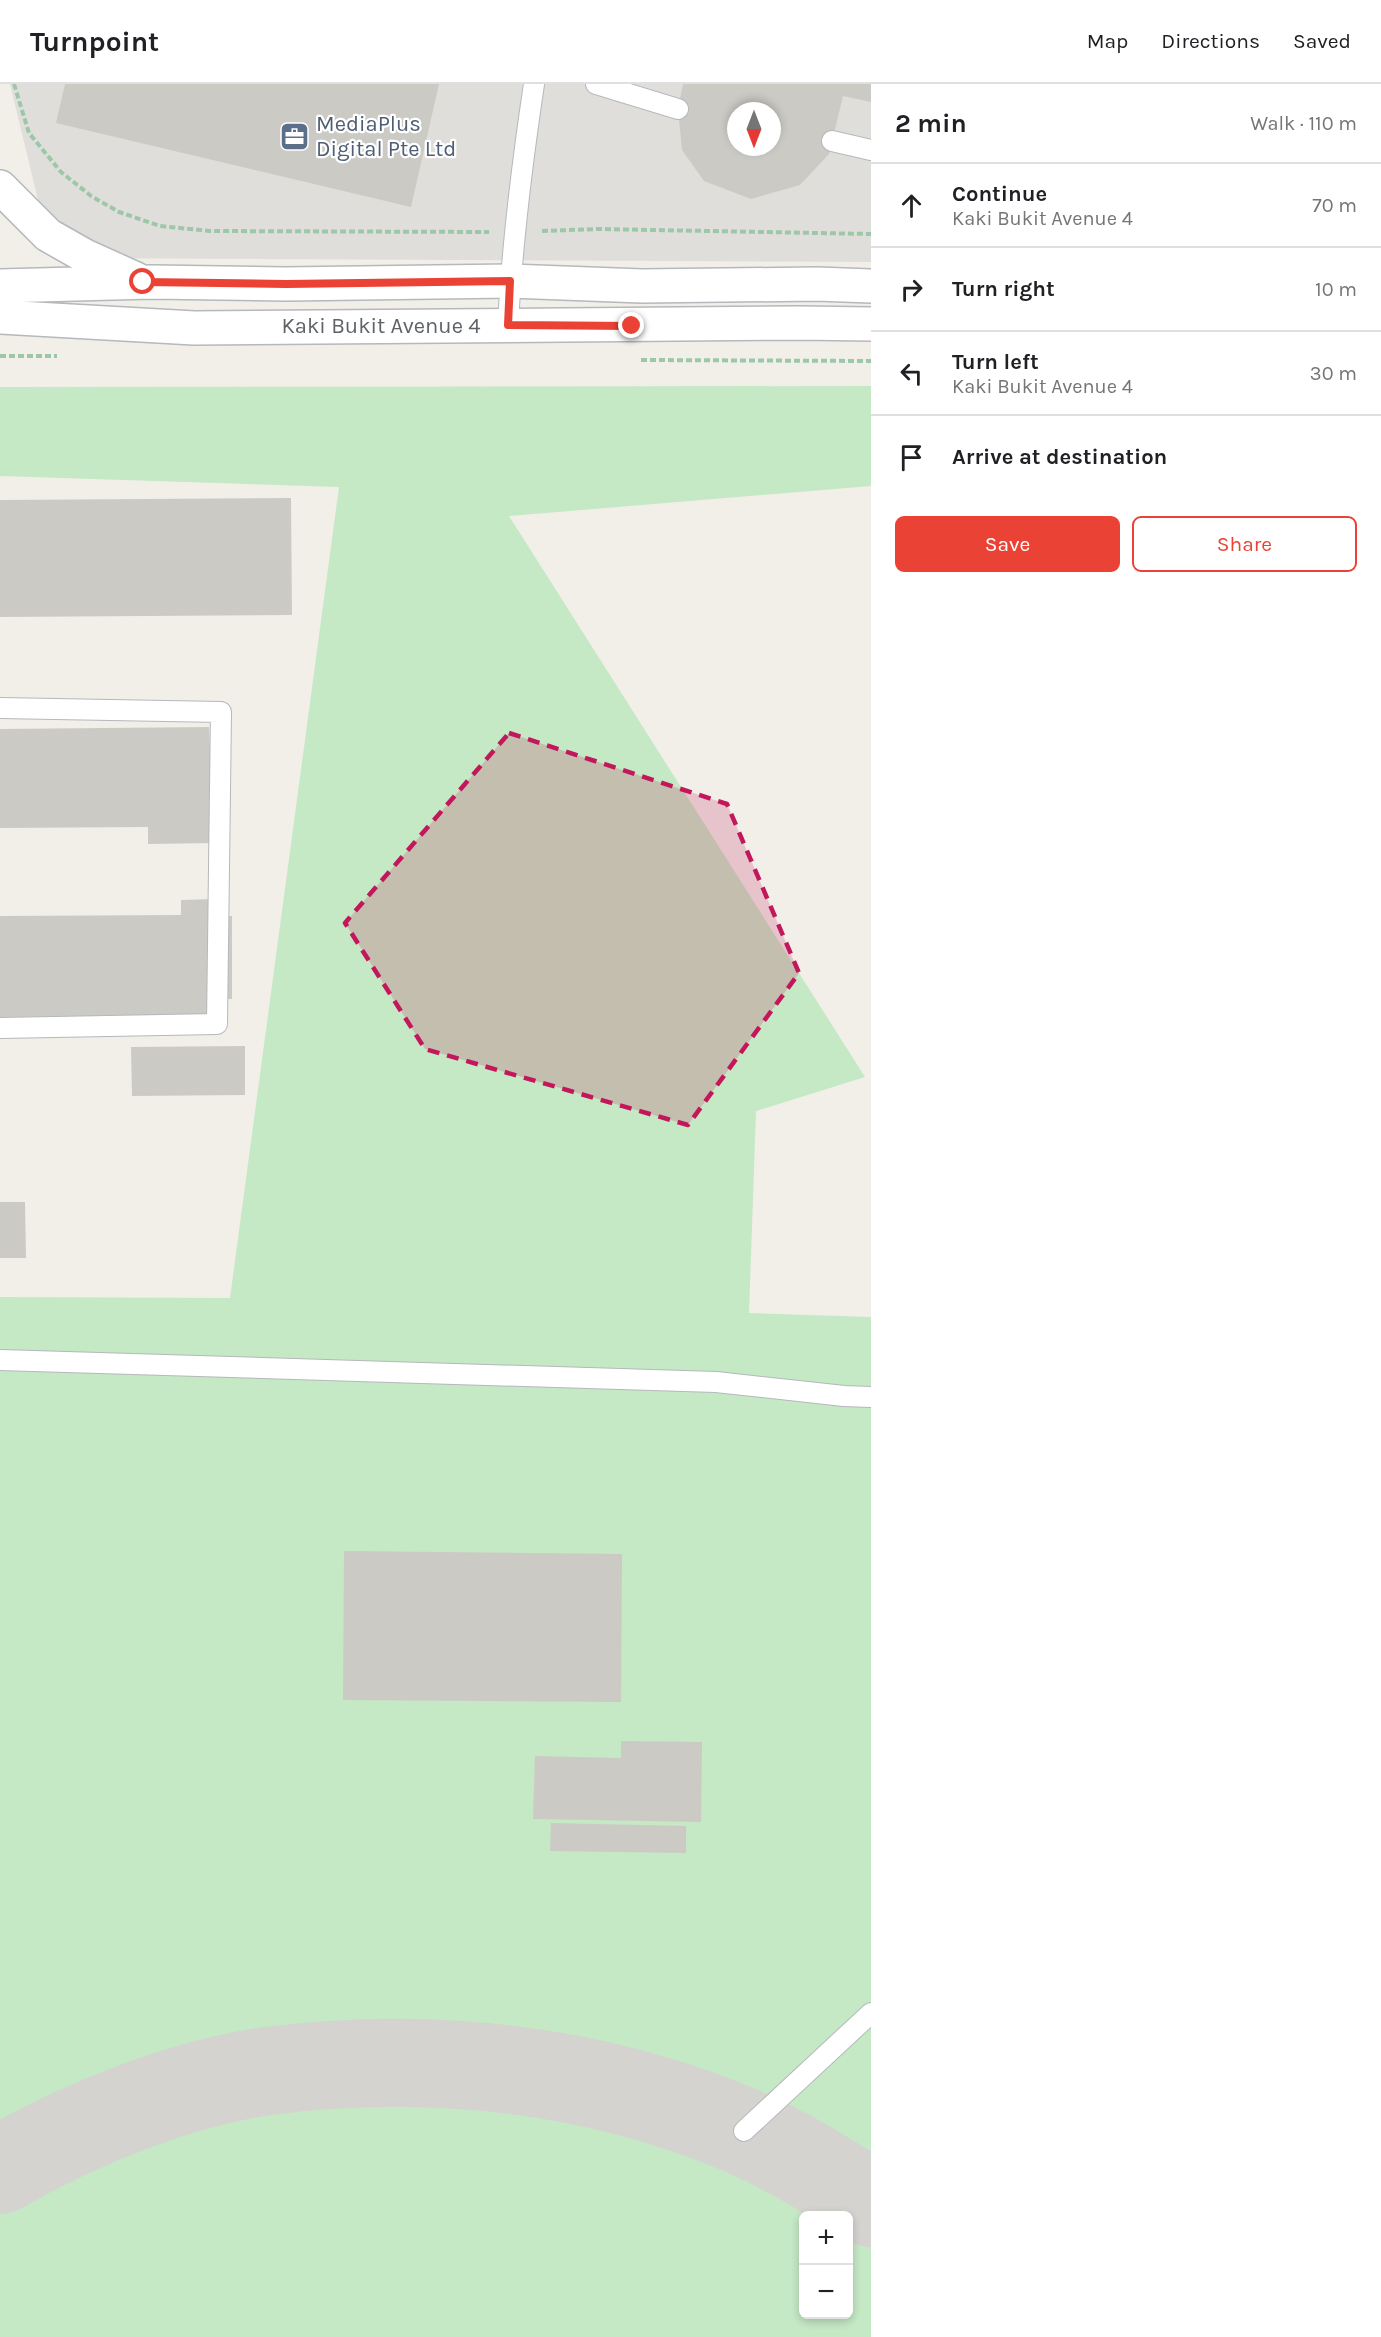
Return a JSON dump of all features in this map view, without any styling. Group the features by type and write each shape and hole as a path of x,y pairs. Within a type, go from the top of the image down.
{"street":[{"name":"Kaki Bukit Avenue 4","path":"0,187 48,235 85,256 143,282"},
{"name":"Kaki Bukit Avenue 4","path":"0,286 143,282 286,284 510,281 642,286 817,284 871,286"},
{"name":"Kaki Bukit Avenue 4","path":"0,317 194,328 871,324"}],"lane":[{"path":"508,325 515,232 534,84"},
{"path":"596,84 678,109"},
{"path":"832,141 871,150"},
{"path":"0,708 221,712 218,1024 0,1028"},
{"path":"0,1360 716,1382 871,1397"},
{"path":"744,2132 871,2013"}],"path":[{"path":"14,84 29,133 61,172 91,196 119,212 160,226 210,231 515,232 599,229 871,234"}],"highlighted area":[{"path":"509,733 727,804 799,973 688,1125 425,1049 345,923"}],"shaded area":[{"path":"10,84 871,84 871,262 52,258"}],"green space":[{"path":"871,386 871,486 509,516 865,1077 756,1111 749,1313 871,1317 871,2337 0,2337 0,1297 230,1298 339,487 0,476 0,387"}],"building":[{"path":"65,84 439,84 411,207 56,123"},
{"path":"683,84 871,84 871,102 843,96 829,154 800,185 751,199 704,181 682,150 678,109"},
{"path":"291,498 292,615 0,617 0,500"},
{"path":"209,727 210,750 228,750 217,843 148,844 148,827 0,828 0,729"},
{"path":"216,899 216,916 232,916 232,999 211,999 211,1016 0,1017 0,916 181,915 181,900"},
{"path":"245,1046 245,1095 132,1096 131,1047"},
{"path":"0,1202 25,1202 26,1258 0,1258"},
{"path":"344,1551 622,1554 621,1702 343,1700"},
{"path":"621,1741 702,1742 701,1822 533,1819 535,1756 621,1758"},
{"path":"551,1823 686,1826 686,1853 550,1851"}],"taxiway":[{"path":"0,2170 98,2121 170,2094 206,2084 276,2070 335,2065 395,2063 454,2065 513,2070 572,2079 686,2110 742,2131 775,2147 871,2203"}],"place":[{"name":"MediaPlus Digital Pte Ltd","path":"295,137"}],"route":[{"path":"143,282 286,284 510,281 508,325 632,326"}]}
